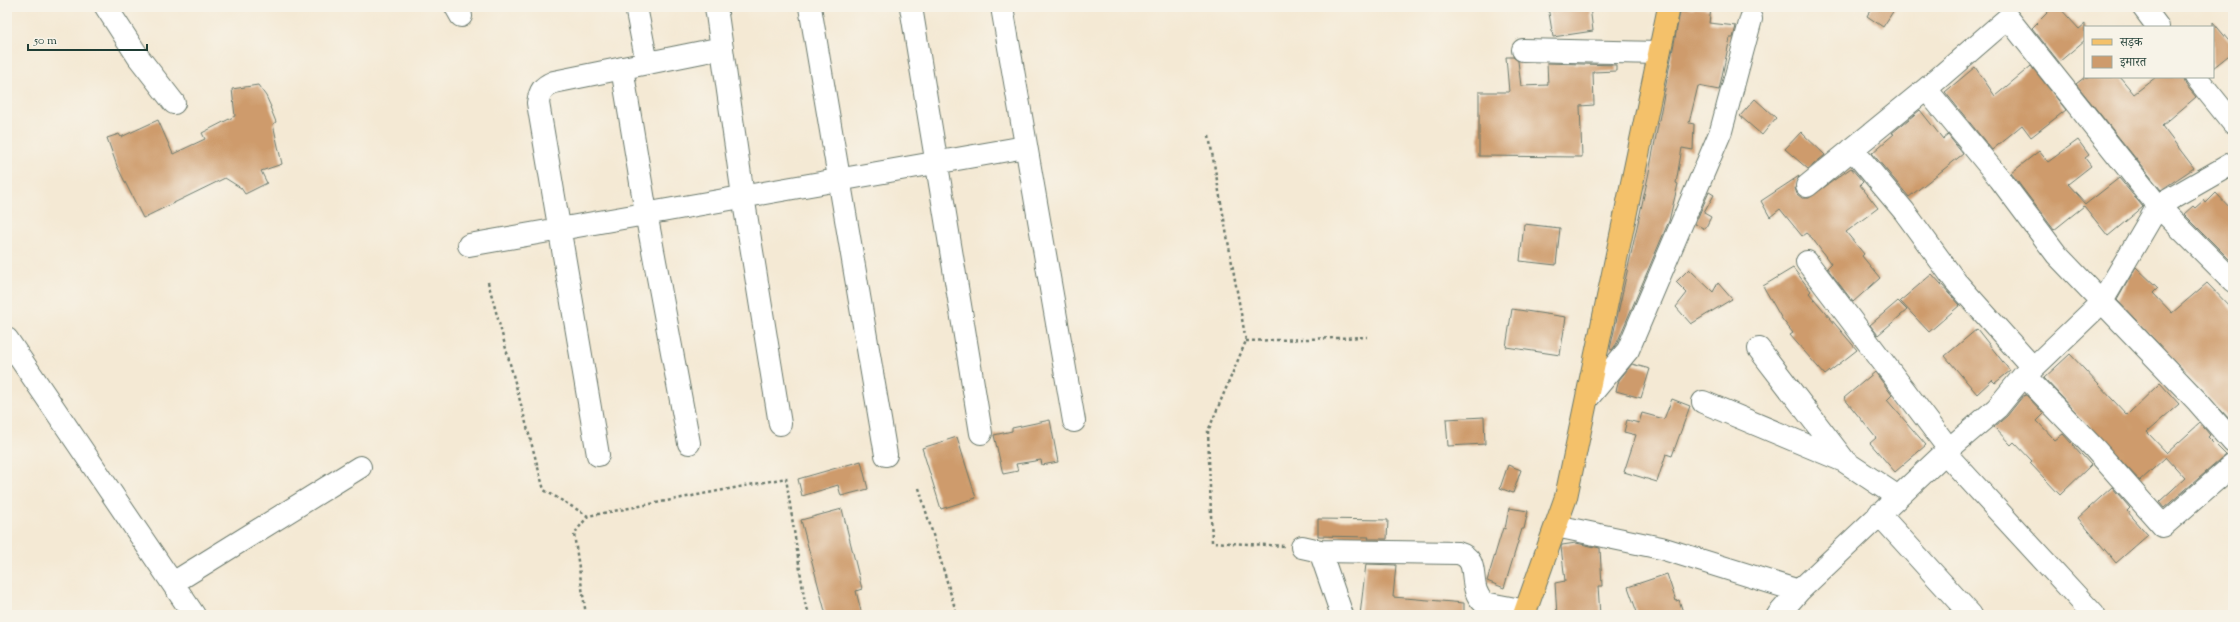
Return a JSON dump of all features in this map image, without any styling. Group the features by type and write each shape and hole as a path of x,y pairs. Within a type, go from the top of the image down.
{"main road":[{"path":"1525,613 1566,497 1669,7"}],"street":[{"path":"106,7 139,58 174,103"},
{"path":"636,7 647,63"},
{"path":"716,7 743,196 780,424"},
{"path":"810,7 886,455"},
{"path":"911,7 935,161 981,433"},
{"path":"1002,7 1074,421"},
{"path":"2143,7 2157,26"},
{"path":"1807,186 1926,89 2010,11 2158,206 2233,281"},
{"path":"1587,400 1628,350 1721,131 1751,19"},
{"path":"598,455 538,103 540,91 546,85 554,82 722,48"},
{"path":"1523,50 1660,53"},
{"path":"622,68 646,213 689,443"},
{"path":"2197,78 2233,123"},
{"path":"1926,89 2000,179 2058,255 2101,303 2198,402 2233,442"},
{"path":"469,245 935,161 1026,147"},
{"path":"1852,150 1904,211 1956,282 2028,371 2163,526 2233,465"},
{"path":"1778,615 1799,591 1879,514 1947,451 1997,408 2028,371 2101,303 2158,206 2233,163"},
{"path":"1807,262 1947,451 2094,615"},
{"path":"7,339 194,615"},
{"path":"1759,349 1844,461"},
{"path":"1703,402 1844,461 1898,497"},
{"path":"173,583 360,467"},
{"path":"1879,514 1971,615"},
{"path":"1556,526 1661,548 1799,591"},
{"path":"1342,615 1311,549 1458,552 1466,555 1471,560 1475,592 1484,603 1525,613"}],"path":[{"path":"1209,136 1246,341 1208,431 1212,542 1311,549"},
{"path":"488,282 544,490 588,516"},
{"path":"1246,341 1367,337"},
{"path":"586,615 574,534 588,516 786,478 805,603 810,615"},
{"path":"919,488 957,615"}],"building":[{"path":"1548,7 1590,7 1593,31 1553,37"},
{"path":"1681,7 1711,9 1709,23 1736,26 1733,38 1730,38 1719,90 1698,86 1689,123 1694,124 1693,150 1682,148 1676,183 1678,184 1669,221 1617,343 1612,350 1610,349 1648,177"},
{"path":"1872,7 1896,7 1883,27 1867,16"},
{"path":"2053,7 2059,7 2079,29 2085,24 2084,41 2059,62 2032,28"},
{"path":"2213,22 2233,46 2233,52 2214,67 2214,26"},
{"path":"1506,57 1513,57 1518,61 1521,86 1548,85 1547,63 1616,65 1616,71 1593,72 1594,105 1580,106 1582,157 1479,156 1479,92 1509,92"},
{"path":"2031,66 2066,110 2031,137 2022,125 1992,150 1945,92 1975,67 1995,96"},
{"path":"2084,78 2121,78 2134,94 2155,78 2183,78 2186,85 2196,97 2162,126 2194,168 2161,190 2076,84"},
{"path":"258,85 266,96 276,122 273,124 282,164 261,171 267,183 245,194 241,188 225,178 143,218 117,166 107,138 119,134 121,137 158,120 173,154 205,139 202,133 235,116 232,89"},
{"path":"1755,99 1776,118 1762,135 1740,116"},
{"path":"1920,110 1943,139 1948,135 1963,154 1909,197 1872,153 1894,134 1892,133"},
{"path":"1801,132 1825,155 1808,169 1785,149"},
{"path":"2078,140 2089,155 2085,158 2091,166 2068,184 2086,204 2119,178 2143,207 2108,236 2084,206 2054,230 2011,173 2039,151 2048,162"},
{"path":"1851,168 1863,182 1860,185 1878,208 1846,232 1864,254 1862,256 1880,278 1853,302 1827,268 1831,264 1812,238 1806,233 1802,236 1780,209 1770,217 1761,201 1799,176 1795,188 1797,194 1802,198 1809,198"},
{"path":"1709,192 1714,195 1704,213 1711,217 1705,229 1695,224"},
{"path":"2216,193 2233,211 2233,263 2184,214 2193,206 2195,208 2204,200 2206,203"},
{"path":"1524,224 1560,228 1556,265 1520,261"},
{"path":"2136,267 2158,288 2153,293 2172,313 2207,283 2233,310 2233,423 2117,300"},
{"path":"1793,268 1811,291 1809,293 1857,350 1825,375 1790,335 1793,333 1782,319 1763,286"},
{"path":"1689,269 1713,292 1718,283 1732,299 1691,324 1676,307 1687,293 1676,282"},
{"path":"1932,274 1960,305 1929,332 1900,301"},
{"path":"1898,301 1907,310 1878,335 1870,325"},
{"path":"1512,309 1566,317 1560,355 1506,347"},
{"path":"1977,329 2010,371 1995,383 1992,380 1977,394 1945,356"},
{"path":"2070,354 2127,415 2160,383 2179,404 2147,432 2167,453 2200,423 2210,435 2208,437 2226,455 2164,508 2159,502 2185,478 2166,457 2140,481 2044,378"},
{"path":"1632,364 1650,369 1641,398 1616,391 1619,380"},
{"path":"1875,372 1892,395 1887,400 1926,445 1895,472 1870,443 1876,438 1844,398"},
{"path":"2026,395 2044,414 2037,421 2055,440 2063,434 2091,465 2060,495 2030,463 2032,461 2014,442 2011,445 1994,427 2007,416 2023,396"},
{"path":"1672,399 1690,406 1672,456 1666,454 1657,482 1624,472 1636,435 1624,432 1627,420 1639,423 1642,413 1664,419"},
{"path":"1484,417 1485,444 1448,446 1446,419"},
{"path":"1050,420 1058,462 1042,465 1041,460 1016,464 1018,471 1003,474 994,435 1012,431 1012,428"},
{"path":"957,437 976,498 941,509 922,448"},
{"path":"861,461 868,489 841,496 838,485 802,496 798,479"},
{"path":"1508,465 1521,470 1513,493 1500,488"},
{"path":"2112,487 2130,508 2127,511 2148,535 2116,563 2078,518"},
{"path":"1509,508 1528,511 1524,529 1522,529 1504,588 1487,581 1503,528 1505,529"},
{"path":"842,509 862,589 856,591 862,615 826,615 801,520"},
{"path":"1318,519 1388,520 1387,539 1368,539 1369,537 1318,536"},
{"path":"1576,543 1600,548 1602,586 1598,586 1600,615 1557,615 1555,583 1565,581 1561,547 1562,545"},
{"path":"1366,564 1396,565 1393,597 1464,603 1464,615 1360,615"},
{"path":"1667,574 1676,601 1679,600 1684,615 1638,615 1628,587"}]}
